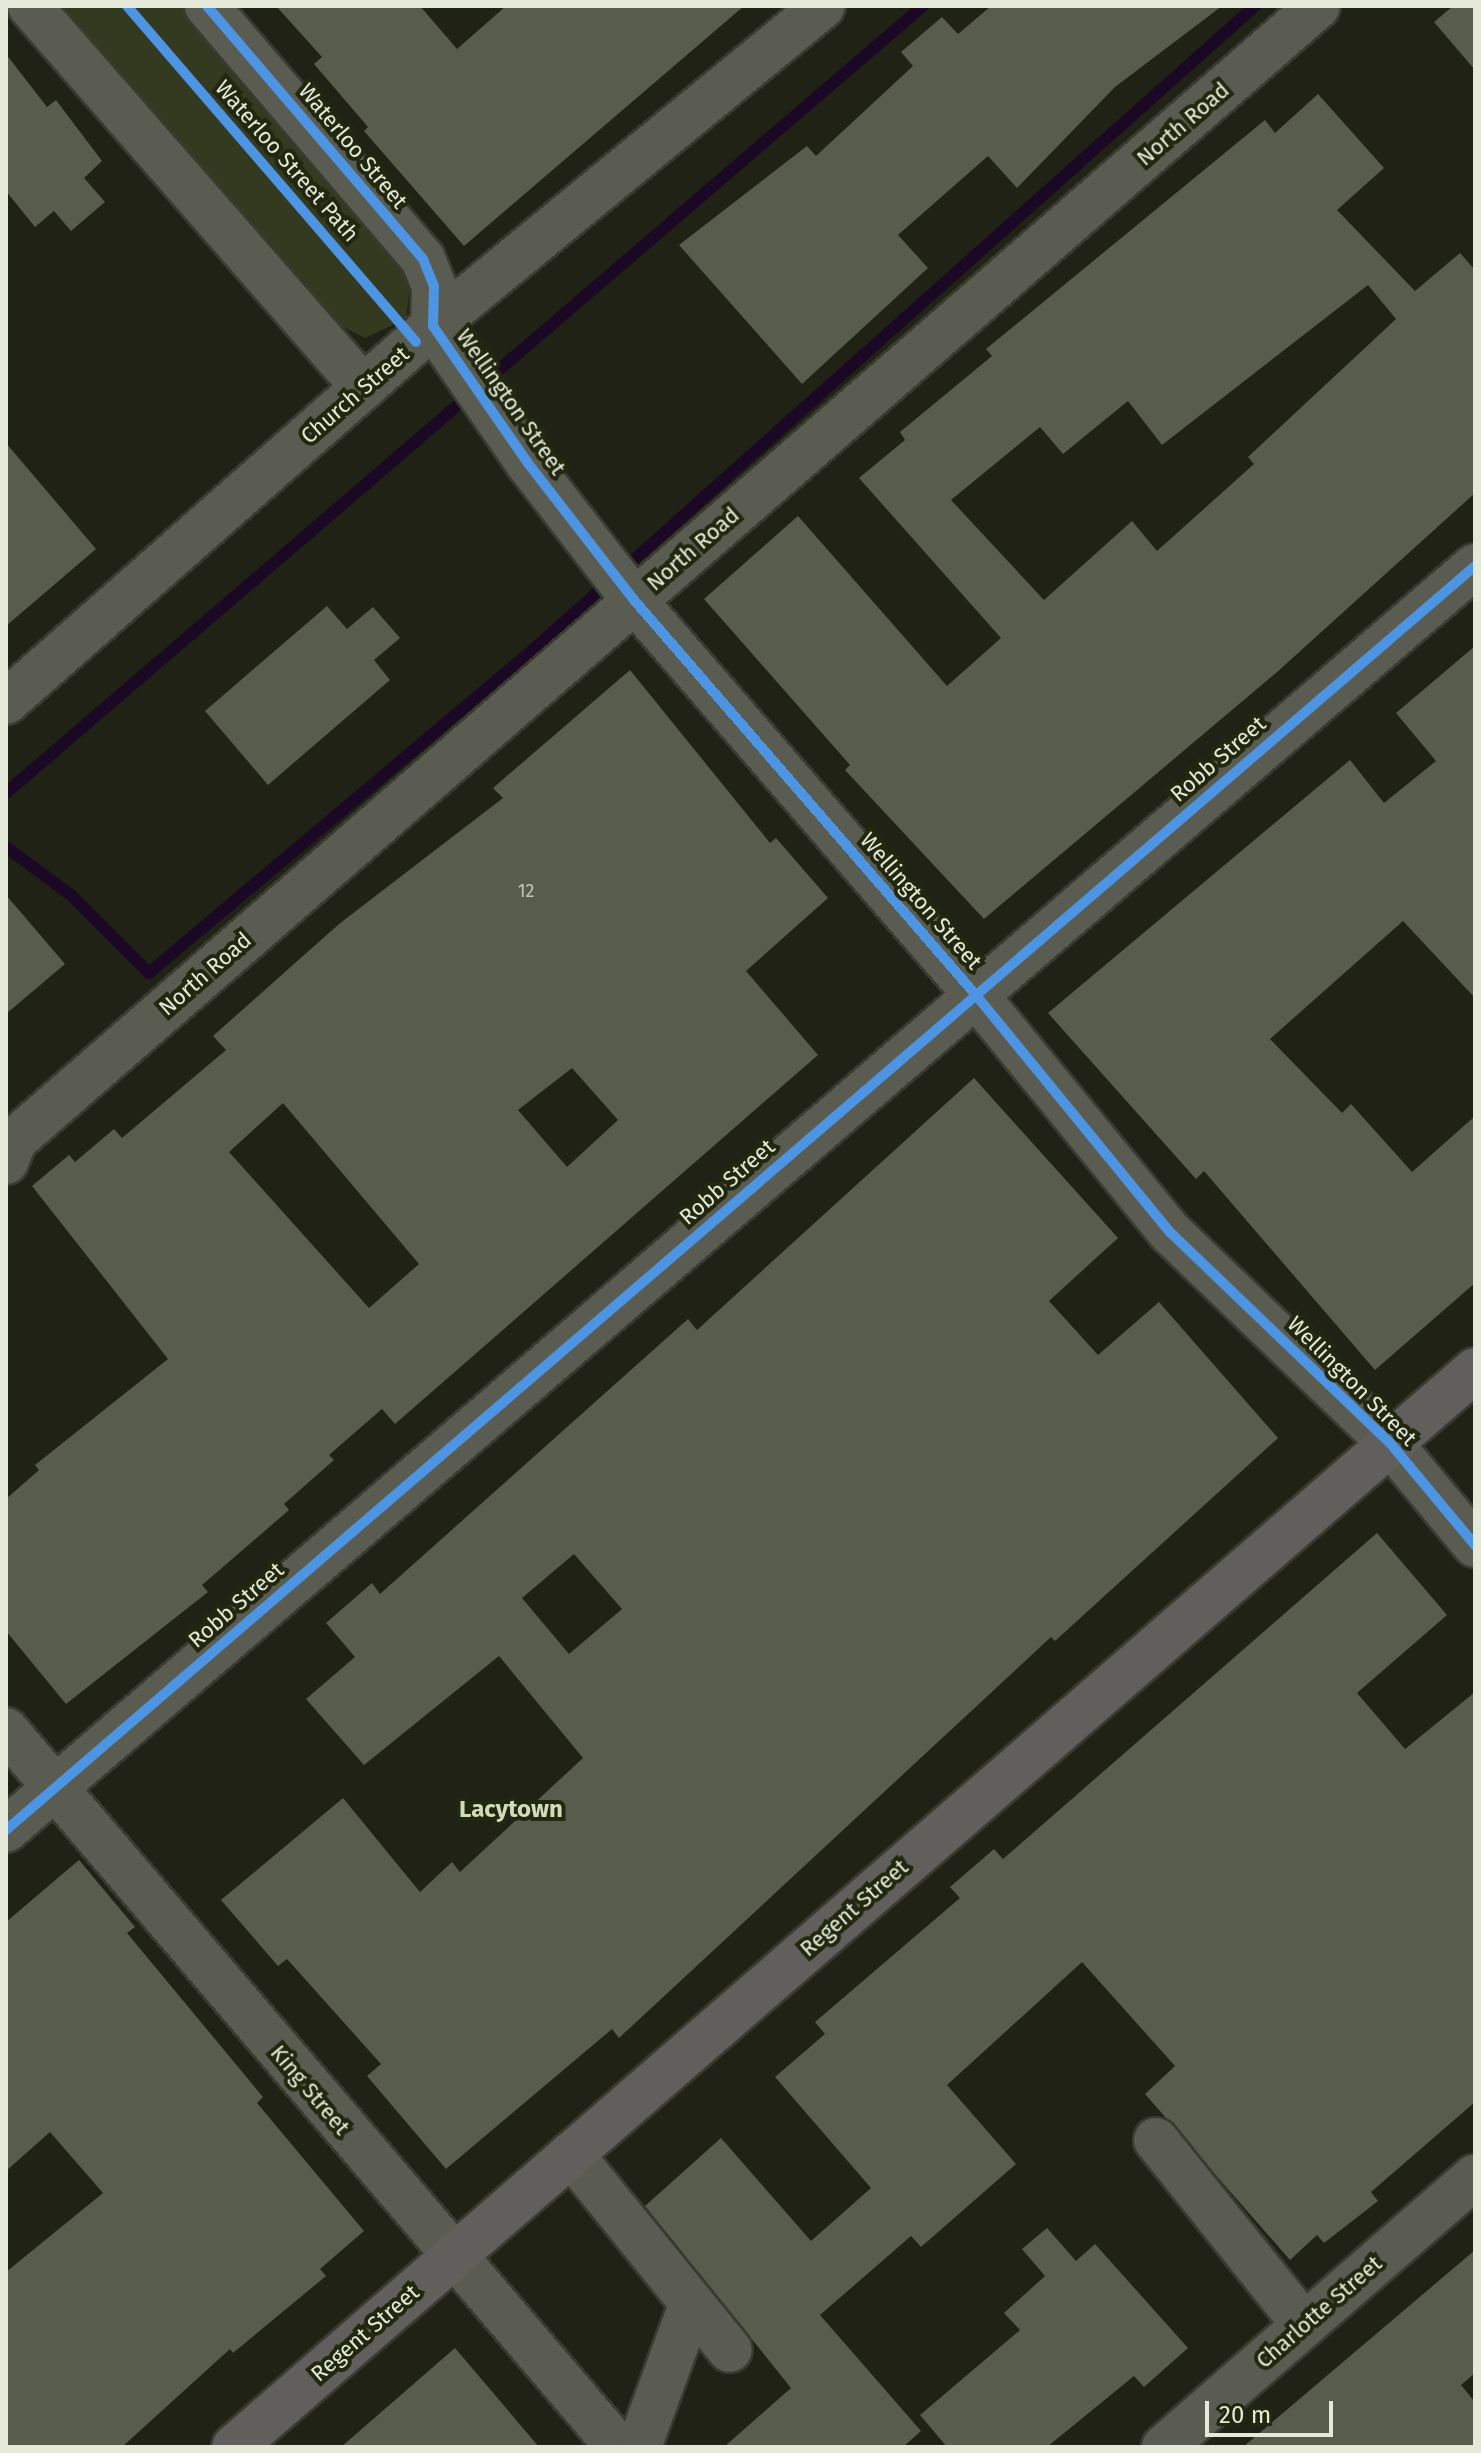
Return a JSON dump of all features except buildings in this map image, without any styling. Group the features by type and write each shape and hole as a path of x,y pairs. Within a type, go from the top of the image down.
{"main road":[{"name":"Regent Street","path":"234,2447 1390,1443 1470,1386"}],"street":[{"path":"30,6 364,388"},
{"name":"Waterloo Street","path":"207,6 423,259 434,286 433,326"},
{"name":"Church Street","path":"6,702 433,326 823,6"},
{"name":"North Road","path":"6,1162 15,1140 1318,6"},
{"name":"Wellington Street","path":"433,326 527,462 634,600 975,994 1170,1232 1390,1443 1475,1545"},
{"name":"Robb Street","path":"6,1830 1475,566"},
{"name":"King Street","path":"6,1730 57,1786 451,2258 618,2447"},
{"path":"1156,2140 1304,2325"},
{"path":"571,2154 730,2350"},
{"name":"Charlotte Street","path":"1164,2447 1475,2177"},
{"path":"639,2447 691,2305"}],"green space":[{"path":"63,6 186,6 411,279 406,319 365,338 337,324"}],"waterway":[{"path":"6,793 923,6"},
{"path":"6,847 72,896 149,973 535,648 1255,6"}],"cycle path":[{"name":"Waterloo Street Path","path":"127,6 416,342"},
{"path":"207,6 423,259 434,286 433,326 527,462 634,600 975,994 1170,1232 1390,1443 1475,1545"},
{"path":"6,1830 1475,566"}],"district":[{"name":"Lacytown","path":"511,1810"}]}
